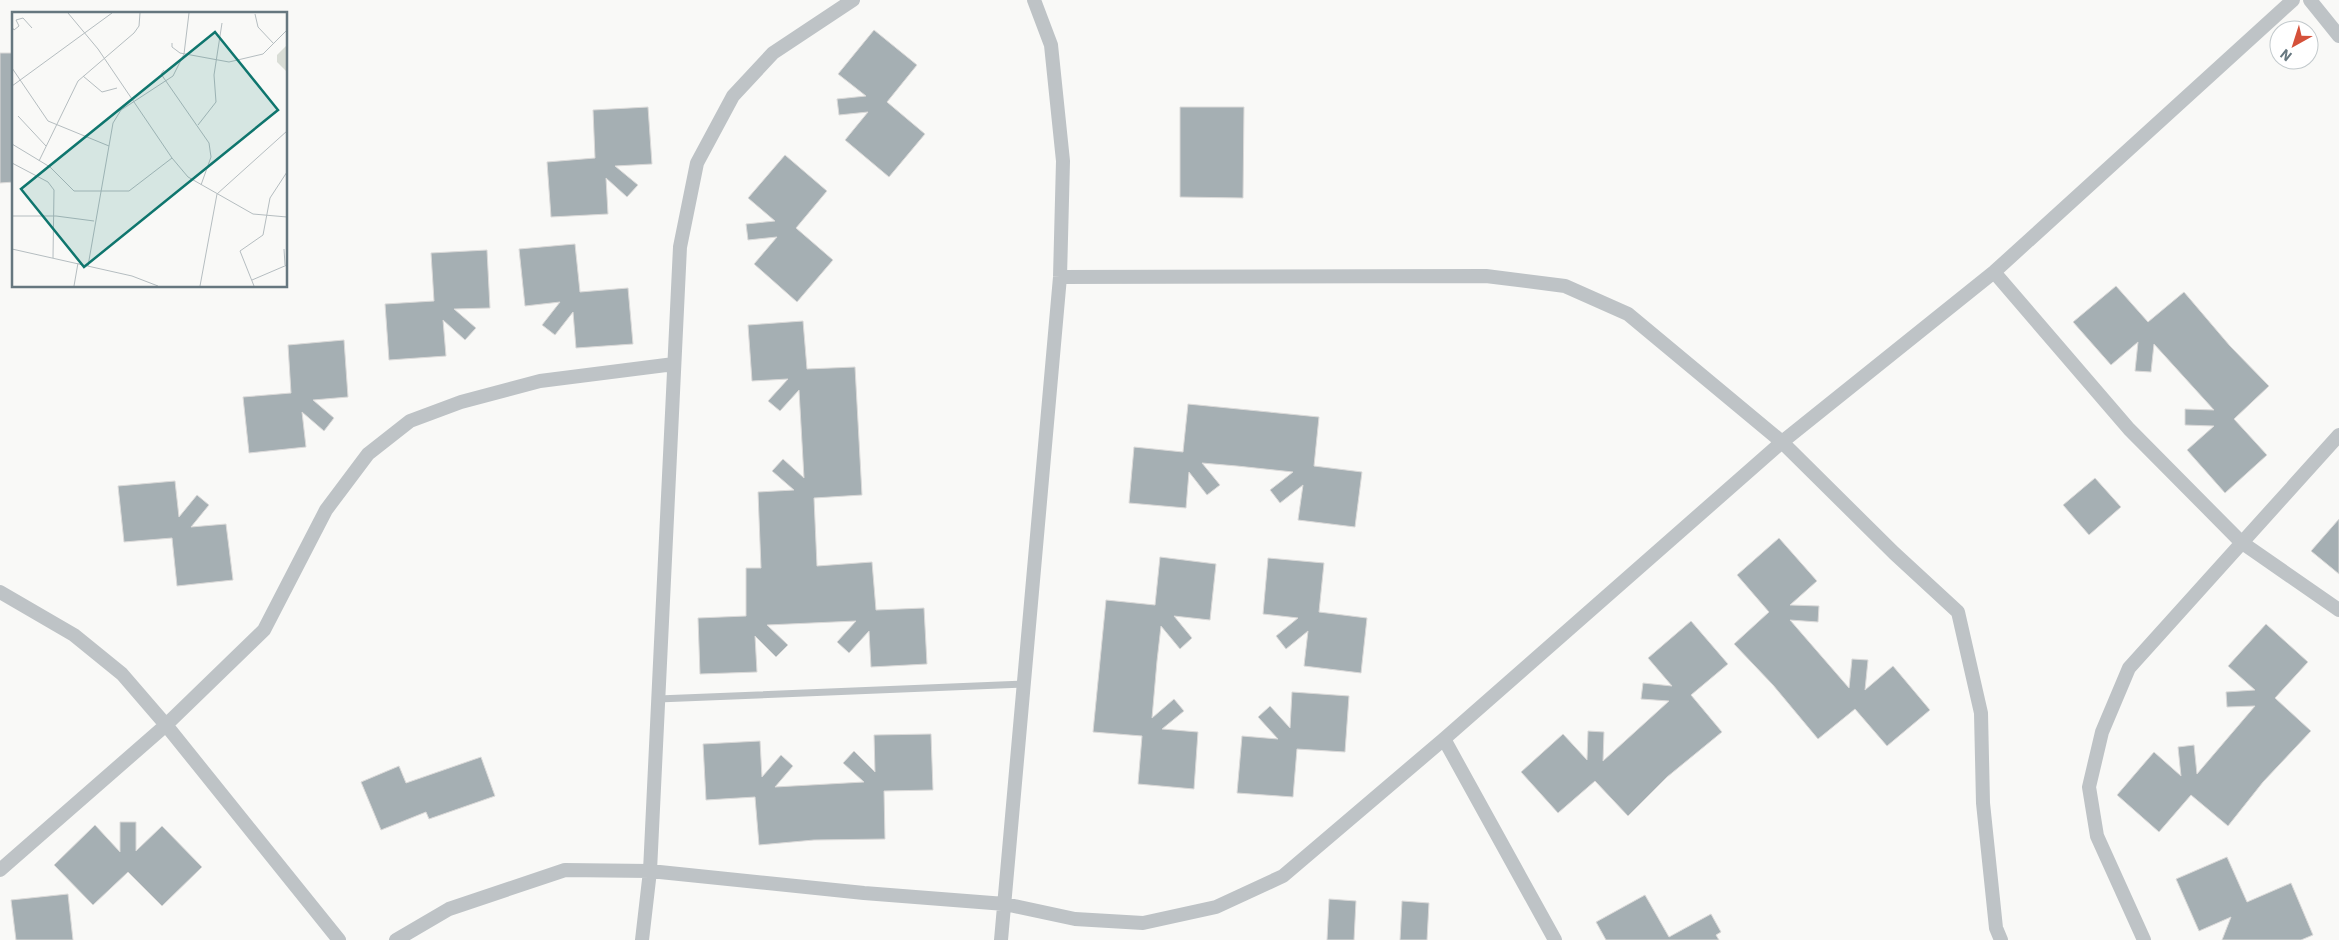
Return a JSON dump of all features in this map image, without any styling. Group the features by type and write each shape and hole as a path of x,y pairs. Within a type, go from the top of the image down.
{"street":[{"path":"642,940 650,871 680,246 697,163 734,96 773,52 853,0"},
{"path":"1001,940 1060,278 1062,152 1051,45 1034,0"},
{"path":"396,940 449,909 565,870 650,871 864,893 1005,904 1075,918 1143,923 1216,907 1283,876 1444,739 1782,442 1994,272 2293,0"},
{"path":"2310,0 2339,36"},
{"path":"1994,272 2129,429 2241,542 2339,610"},
{"path":"1060,278 1486,276 1565,286 1628,314 1782,442 1894,554 1958,612 1981,712 1983,803 1996,928 2001,940"},
{"path":"0,870 166,725 264,630 326,510 368,454 410,421 461,402 540,381 674,364"},
{"path":"2144,940 2097,836 2089,787 2100,741 2129,668 2339,435"},
{"path":"0,592 74,635 122,674 166,725 339,940"},
{"path":"1444,739 1555,940"}],"lane":[{"path":"658,699 1024,684"}],"building":[{"path":"874,30 917,65 887,102 925,134 889,177 845,140 868,112 839,115 837,99 866,96 838,74"},
{"path":"0,53 12,53 12,182 0,183"},
{"path":"648,107 652,164 615,166 638,185 627,197 606,178 608,214 551,217 547,162 595,158 593,110"},
{"path":"1180,107 1244,107 1243,198 1180,197"},
{"path":"785,155 827,191 796,228 833,260 797,302 754,264 777,237 748,240 746,224 775,221 748,198"},
{"path":"575,244 580,292 628,288 633,344 576,348 573,312 555,335 542,325 560,302 525,306 519,249"},
{"path":"487,250 490,308 454,309 476,328 465,340 443,320 446,356 389,360 385,304 434,301 431,253"},
{"path":"2116,286 2148,322 2184,292 2230,346 2269,386 2234,419 2267,455 2225,493 2187,450 2214,426 2185,425 2185,409 2214,410 2154,344 2151,372 2135,371 2138,342 2111,365 2073,322"},
{"path":"803,321 807,369 855,367 862,495 814,498 817,566 872,562 876,610 924,608 927,664 871,667 869,631 849,653 837,642 856,621 767,625 788,645 776,657 755,636 757,672 700,674 698,618 746,616 746,568 761,568 758,492 794,490 772,471 783,459 804,478 799,390 780,411 768,401 788,379 752,381 748,325"},
{"path":"344,340 348,397 313,400 334,418 324,431 302,412 306,447 249,453 243,397 291,393 288,345"},
{"path":"1188,404 1319,417 1314,466 1362,472 1355,527 1298,520 1303,485 1280,503 1270,490 1293,472 1237,466 1202,463 1220,485 1207,495 1189,472 1186,508 1129,503 1134,447 1183,452"},
{"path":"2095,478 2121,507 2089,535 2063,505"},
{"path":"175,481 179,517 197,495 209,505 191,527 226,524 233,580 177,586 172,538 124,542 118,486"},
{"path":"2339,519 2339,574 2311,551"},
{"path":"1779,538 1817,581 1790,605 1819,606 1818,622 1790,620 1849,688 1852,659 1868,660 1865,690 1893,666 1930,710 1887,746 1855,709 1818,739 1773,685 1734,644 1769,612 1737,575"},
{"path":"1160,557 1216,564 1210,620 1174,616 1192,638 1180,649 1161,626 1157,661 1152,718 1174,699 1184,711 1162,729 1198,732 1194,789 1138,784 1142,736 1093,732 1106,600 1155,605"},
{"path":"1268,558 1324,563 1319,612 1367,618 1361,673 1304,666 1308,631 1286,649 1276,636 1298,618 1263,614"},
{"path":"1691,621 1728,664 1691,695 1722,732 1667,777 1628,816 1595,781 1558,813 1521,772 1563,734 1587,760 1588,731 1604,732 1603,761 1669,701 1641,699 1643,683 1672,686 1648,658"},
{"path":"2266,624 2308,662 2275,698 2311,731 2263,782 2228,826 2191,795 2159,832 2117,795 2154,752 2181,776 2178,747 2194,745 2197,774 2255,706 2227,707 2226,692 2255,690 2228,666"},
{"path":"1292,692 1349,696 1345,752 1297,749 1293,797 1237,793 1242,736 1278,739 1258,717 1270,706 1290,728"},
{"path":"931,734 933,790 884,791 885,839 814,840 759,845 755,797 706,800 703,744 760,741 762,777 781,755 793,766 775,787 864,782 843,763 854,751 875,772 874,735"},
{"path":"481,757 495,796 429,819 426,812 381,830 361,782 399,766 406,783"},
{"path":"120,822 136,822 136,851 162,826 202,867 162,906 128,872 93,905 54,865 95,825 120,852"},
{"path":"2227,857 2247,902 2291,883 2313,935 2301,940 2222,940 2231,917 2199,931 2176,879"},
{"path":"68,894 73,940 16,940 11,900"},
{"path":"1645,895 1669,937 1711,914 1721,932 1716,935 1719,940 1606,940 1596,922"},
{"path":"1329,899 1356,901 1354,940 1327,940"},
{"path":"1402,901 1429,903 1427,940 1400,940"}]}
